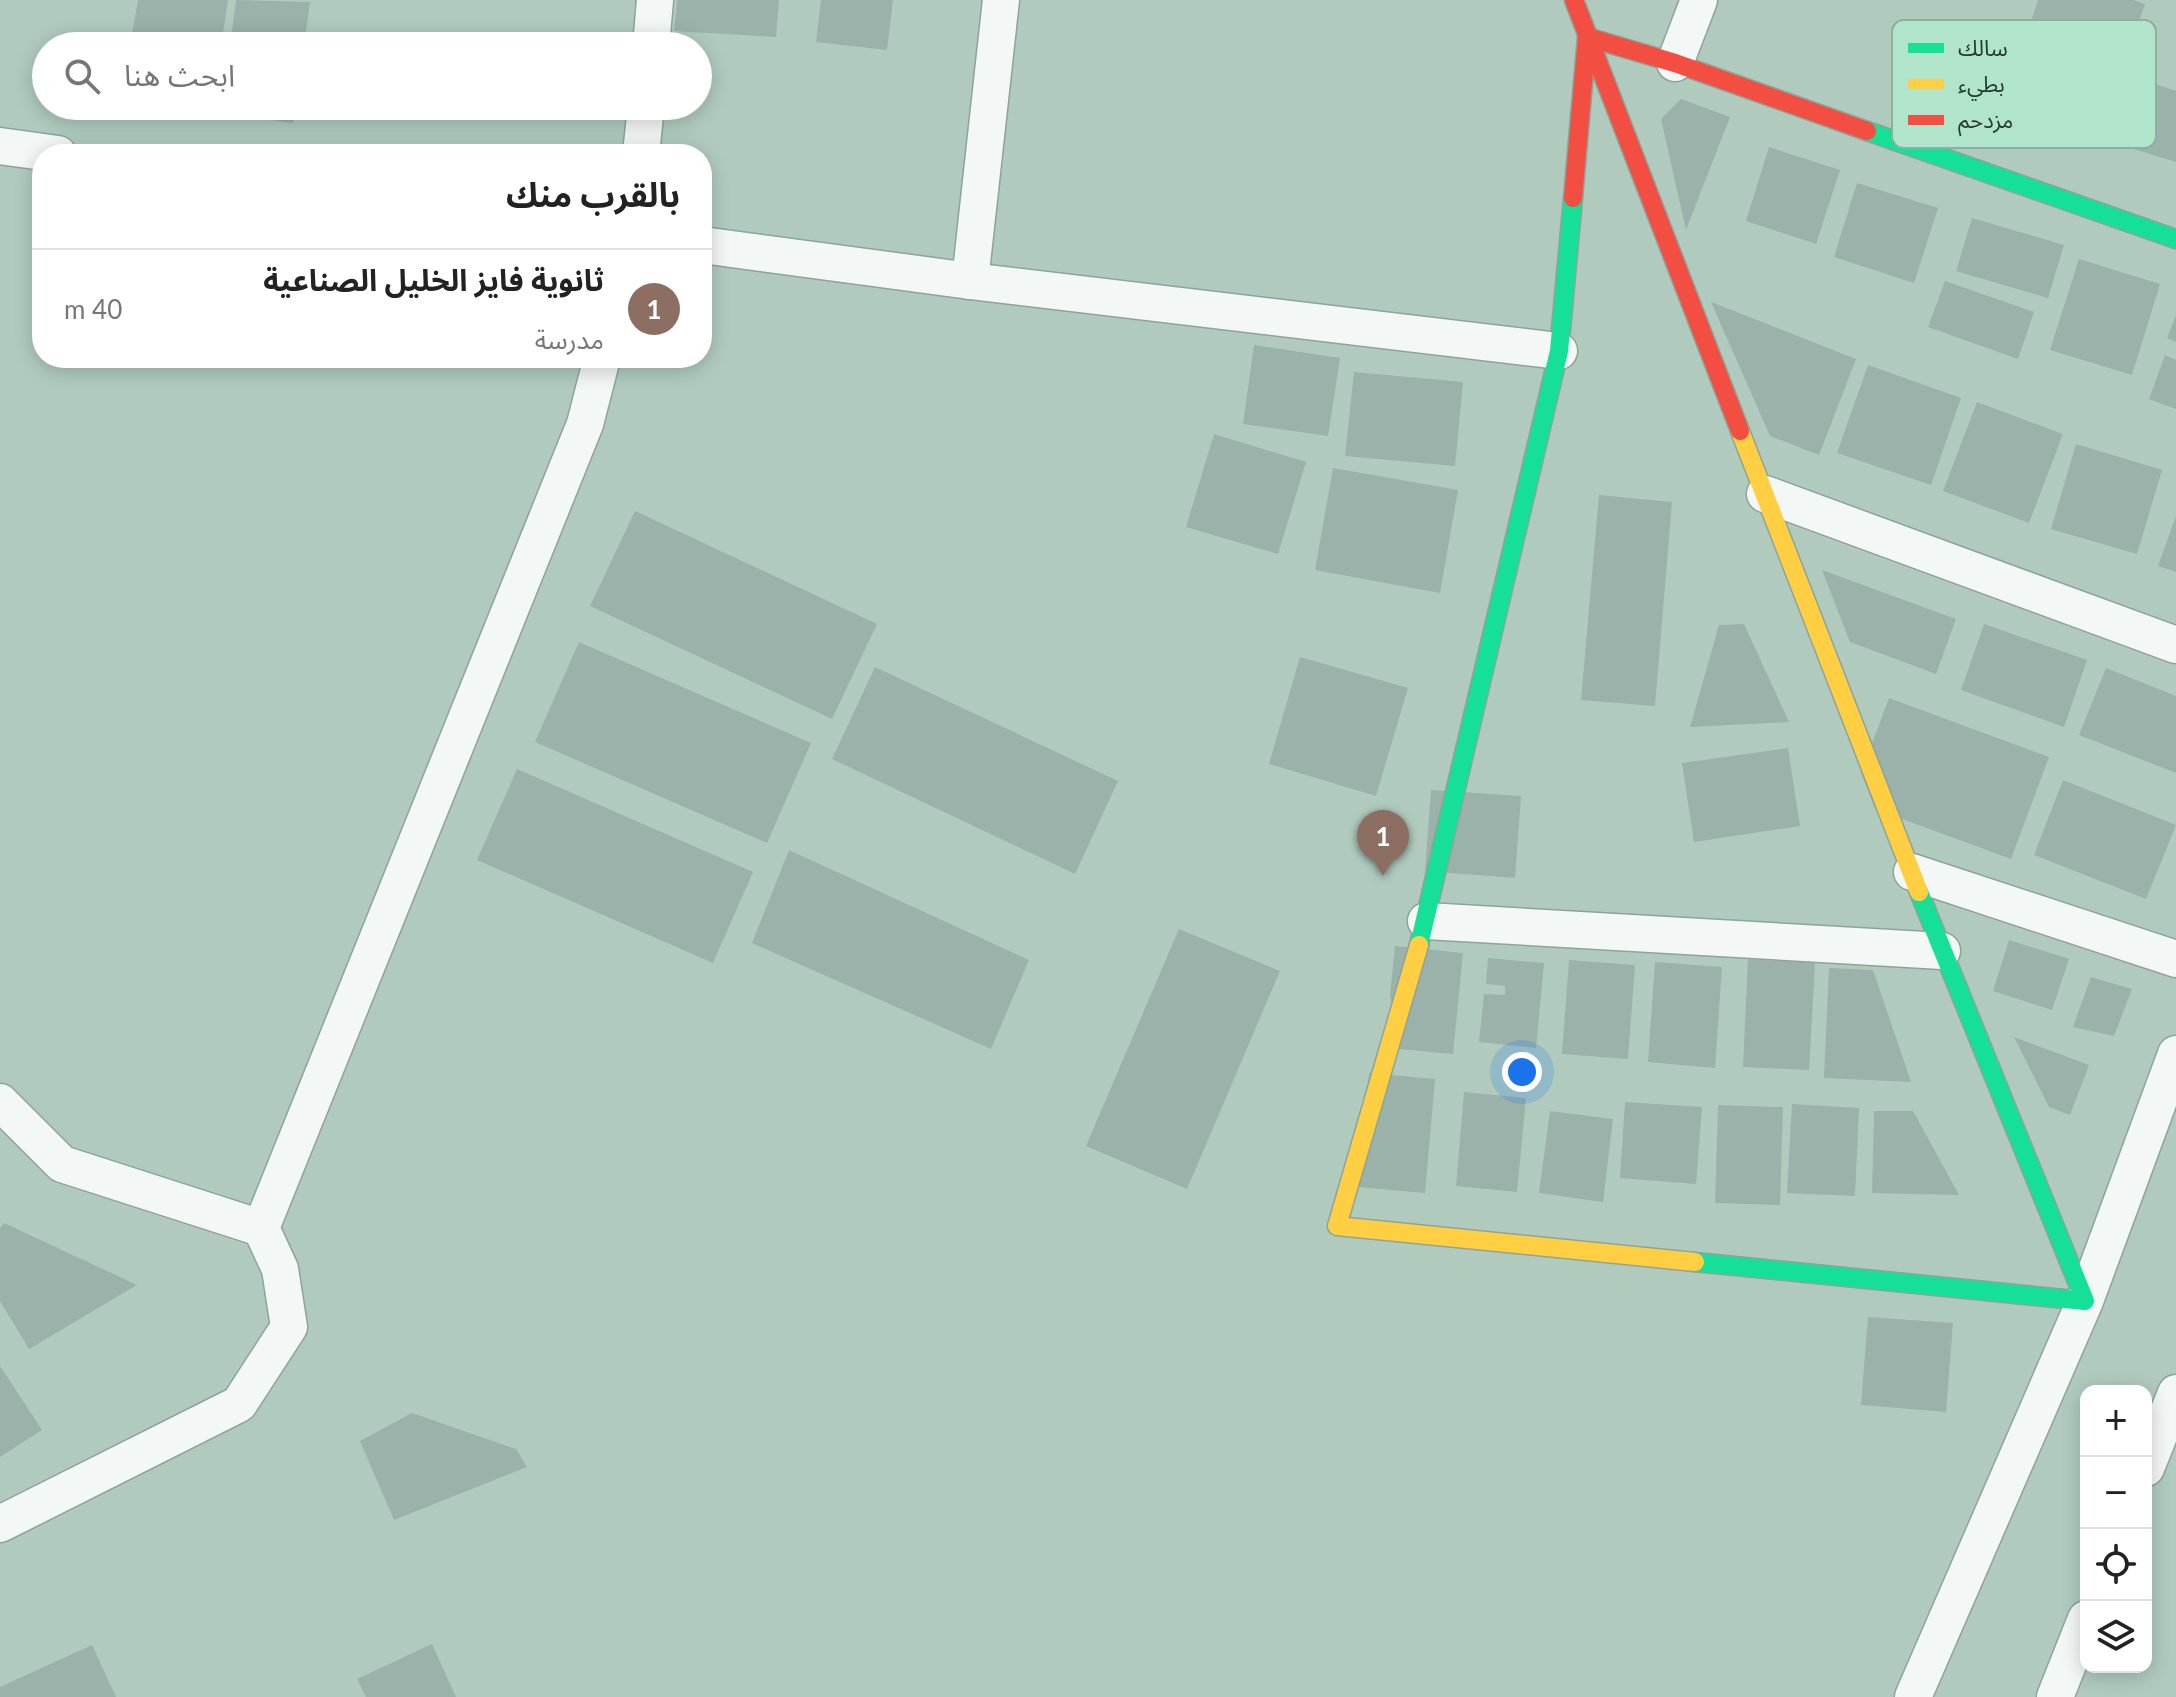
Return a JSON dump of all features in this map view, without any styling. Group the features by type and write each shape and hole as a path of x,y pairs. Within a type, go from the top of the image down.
{"street":[{"path":"652,32 655,0"},
{"path":"970,281 1001,0"},
{"path":"1574,0 1942,951 2085,1301"},
{"path":"1675,63 1699,0"},
{"path":"1587,37 1675,63 1892,139"},
{"path":"1587,37 1559,351 1426,921 1337,1226 2085,1301"},
{"path":"642,144 645,120"},
{"path":"0,146 32,150"},
{"path":"1917,148 2176,239"},
{"path":"712,246 970,281 1559,351"},
{"path":"0,1524 239,1404 289,1327 280,1269 261,1228 585,424 599,368"},
{"path":"1765,494 2176,645"},
{"path":"1912,872 2176,959"},
{"path":"1426,921 1942,951"},
{"path":"1913,1697 2085,1301 2176,1054"},
{"path":"0,1102 62,1164 261,1228"},
{"path":"2150,1457 2176,1393"},
{"path":"2055,1697 2080,1634"}],"building":[{"path":"138,0 228,0 223,32 132,32"},
{"path":"236,0 310,2 306,32 232,32"},
{"path":"677,0 779,0 776,37 674,31"},
{"path":"821,0 893,0 887,50 816,42"},
{"path":"2038,0 2133,0 2145,4 2140,20 2031,20"},
{"path":"2156,84 2176,91 2176,162 2130,148 2156,148"},
{"path":"1681,99 1730,117 1686,230 1661,119"},
{"path":"1769,147 1840,170 1816,244 1746,221"},
{"path":"1857,183 1938,208 1914,283 1834,257"},
{"path":"1972,218 2064,245 2048,298 1956,271"},
{"path":"2079,259 2160,284 2132,375 2050,350"},
{"path":"1945,281 2034,312 2018,359 1928,327"},
{"path":"1711,302 1856,359 1819,455 1770,436"},
{"path":"2176,315 2176,342 2167,338"},
{"path":"1254,345 1340,358 1328,436 1243,424"},
{"path":"2165,355 2176,360 2176,409 2149,399"},
{"path":"1868,365 1961,398 1931,485 1837,453"},
{"path":"1354,372 1463,382 1455,466 1345,456"},
{"path":"1977,402 2063,434 2029,523 1943,491"},
{"path":"1214,434 1306,462 1278,554 1186,527"},
{"path":"2076,444 2162,470 2137,554 2051,529"},
{"path":"1333,468 1458,490 1440,593 1315,570"},
{"path":"1599,495 1672,502 1655,706 1581,700"},
{"path":"635,511 877,624 832,719 590,606"},
{"path":"2176,516 2176,572 2158,566"},
{"path":"1822,570 1956,619 1936,674 1850,642"},
{"path":"1744,624 1789,722 1690,727 1719,625"},
{"path":"1984,624 2087,660 2064,727 1961,690"},
{"path":"579,642 811,743 767,843 535,742"},
{"path":"1300,657 1408,688 1376,796 1269,764"},
{"path":"875,667 1118,781 1075,874 832,759"},
{"path":"2106,668 2176,696 2176,773 2079,735"},
{"path":"1889,698 2049,757 2011,859 1875,809 1861,773"},
{"path":"1788,748 1800,826 1694,842 1682,763"},
{"path":"517,769 753,872 713,963 477,860"},
{"path":"2063,780 2176,825 2146,899 2034,855"},
{"path":"1431,790 1521,796 1515,878 1425,871"},
{"path":"789,850 1029,960 991,1049 752,943"},
{"path":"1179,929 1280,971 1187,1189 1086,1146"},
{"path":"2009,940 2069,959 2052,1010 1993,991"},
{"path":"1395,946 1463,953 1453,1054 1399,1049 1390,995"},
{"path":"1488,958 1544,963 1536,1048 1479,1042 1484,994 1505,995 1505,986 1486,984"},
{"path":"1748,959 1815,963 1809,1070 1743,1067"},
{"path":"1569,960 1635,965 1628,1059 1562,1054"},
{"path":"1655,962 1722,967 1715,1068 1648,1062"},
{"path":"1829,968 1873,970 1911,1082 1824,1078"},
{"path":"2091,977 2132,989 2114,1036 2073,1027"},
{"path":"2014,1037 2089,1065 2070,1115 2049,1107"},
{"path":"1369,1073 1435,1079 1425,1193 1358,1187"},
{"path":"1464,1092 1526,1098 1517,1192 1456,1186"},
{"path":"1625,1102 1702,1107 1696,1184 1620,1178"},
{"path":"1792,1104 1859,1108 1855,1196 1787,1193"},
{"path":"1718,1105 1783,1107 1780,1205 1715,1203"},
{"path":"1550,1111 1613,1119 1603,1202 1539,1193"},
{"path":"1874,1111 1913,1111 1959,1195 1872,1193"},
{"path":"4,1223 137,1285 29,1349 0,1301 0,1228"},
{"path":"1868,1317 1953,1323 1946,1412 1861,1405"},
{"path":"0,1366 42,1430 0,1457"},
{"path":"412,1413 516,1449 527,1467 394,1520 360,1441"},
{"path":"432,1644 456,1697 366,1697 357,1679"},
{"path":"92,1645 116,1697 0,1697 0,1687"}],"traffic: fast":[{"path":"1867,131 1892,140"},
{"path":"1916,148 2176,239"},
{"path":"1419,945 1559,351 1573,198"},
{"path":"1695,1262 2085,1301 1919,892"}],"traffic: slow":[{"path":"1740,431 1919,892"},
{"path":"1419,945 1337,1226 1695,1262"}],"traffic: jam":[{"path":"1574,0 1740,431"},
{"path":"1573,198 1587,37 1675,63 1867,131"}],"place":[{"name":"ثانوية فايز الخليل الصناعية","path":"1383,876"}]}
